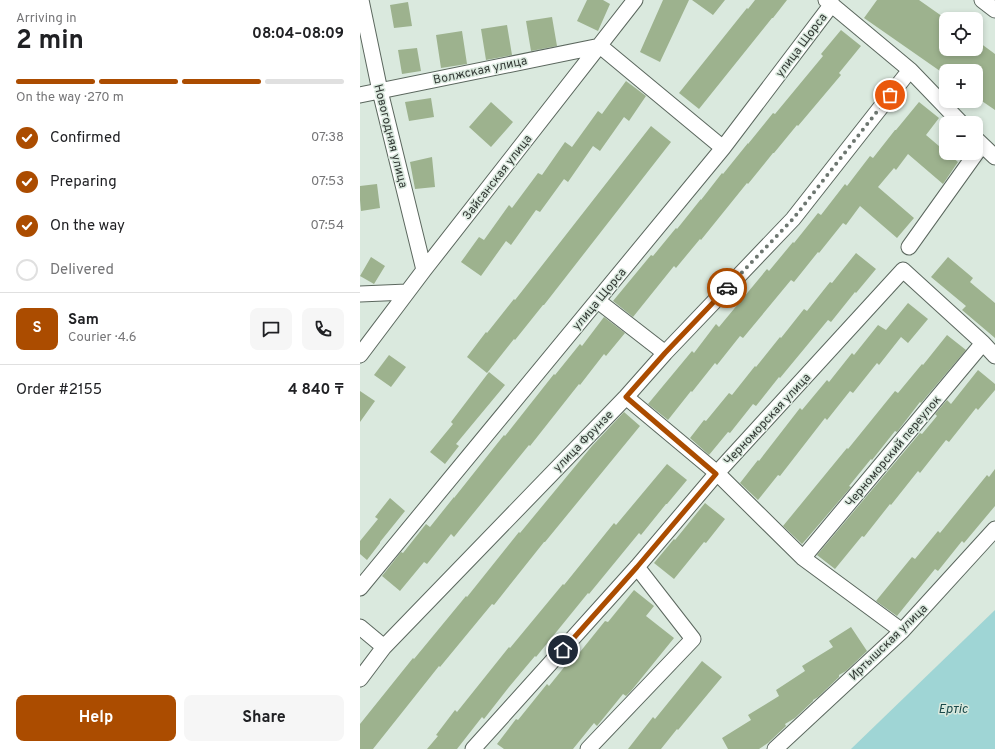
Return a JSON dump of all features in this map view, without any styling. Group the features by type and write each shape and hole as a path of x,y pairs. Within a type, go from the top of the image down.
{"street":[{"name":"Новогодняя улица","path":"361,0 380,91 424,270"},
{"name":"Зайсанская улица","path":"360,355 424,270 635,0"},
{"path":"982,0 995,10"},
{"path":"829,2 910,70 954,116"},
{"name":"улица Щорса","path":"360,588 723,148 829,2"},
{"name":"Волжская улица","path":"360,95 600,46"},
{"path":"600,46 723,148"},
{"name":"улица Фрунзе","path":"360,679 384,647 626,397 665,353 793,219 910,70"},
{"path":"983,146 995,157"},
{"path":"909,247 967,160"},
{"name":"Черноморская улица","path":"478,747 637,567 716,474 904,270 983,343"},
{"path":"360,294 408,292"},
{"path":"598,301 665,353"},
{"path":"983,343 995,356"},
{"name":"Черноморский переулок","path":"803,558 983,343"},
{"path":"626,397 716,474 803,558 902,631"},
{"name":"Иртышская улица","path":"775,749 902,631 995,529"},
{"path":"588,749 693,639 637,567"},
{"path":"360,627 384,647"}],"water":[{"name":"Ертіс","path":"995,610 995,749 851,749"}],"building":[{"path":"587,0 603,0 610,4 598,31 577,21"},
{"path":"663,0 689,0 660,62 640,52"},
{"path":"692,0 725,0 713,15"},
{"path":"755,0 787,0 699,109 679,93"},
{"path":"877,0 919,0 939,14 939,56 983,56 983,45 995,54 995,110 983,102 983,64 939,64 939,70 864,18"},
{"path":"408,2 412,26 394,28 390,5"},
{"path":"552,17 557,46 531,51 526,21"},
{"path":"507,25 512,55 486,60 481,29"},
{"path":"841,30 861,46 839,73 841,75 748,184 747,183 701,240 700,239 676,268 674,266 633,317 613,301 651,255 653,256 676,228 677,229 773,113 775,114 823,56 821,54"},
{"path":"462,31 467,64 441,68 436,35"},
{"path":"417,48 421,71 402,74 398,50"},
{"path":"626,81 646,96 629,121 624,117 600,151 593,146 568,182 564,179 540,212 536,210 511,245 506,241 481,276 461,262 479,237 484,240 509,205 512,208 538,173 542,175 565,142 572,147 598,111 602,114"},
{"path":"431,98 434,117 409,121 405,102"},
{"path":"491,102 513,122 491,147 469,127"},
{"path":"919,102 939,118 926,135 939,146 939,160 956,160 958,162 943,184 908,154 896,170 894,168 878,187 914,218 897,238 860,206 846,225 843,223 794,282 791,280 743,338 740,336 717,365 715,363 668,420 648,404 692,351 694,353 716,324 719,327 767,269 769,271 818,213 821,215 845,184 847,186 870,156 873,158"},
{"path":"651,126 671,142 544,305 487,373 467,357 486,332 487,333 514,299 515,300"},
{"path":"432,157 435,187 415,189 410,162"},
{"path":"377,184 380,208 361,211 360,186"},
{"path":"856,253 876,269 831,322 828,320 756,406 753,404 730,433 728,432 709,455 690,438 704,420 706,421 729,393 732,395 804,309 807,311"},
{"path":"371,257 385,266 374,284 360,276"},
{"path":"948,257 973,278 970,282 995,303 995,338 962,310 966,306 931,277"},
{"path":"908,303 928,319 908,343 901,337 879,365 877,363 853,393 850,391 827,420 825,418 780,476 778,475 758,500 740,483 800,408 802,410 827,380 829,382 852,353 854,355 878,325 886,330"},
{"path":"604,317 625,333 606,356 604,354 454,537 451,534 427,564 424,562 400,591 382,576 426,524 430,527 554,374 555,375 580,344 582,346"},
{"path":"947,335 966,350 921,403 920,402 897,432 895,431 872,460 871,459 849,486 851,487 802,544 783,526 895,391 898,393"},
{"path":"389,355 406,367 391,387 374,375"},
{"path":"978,370 995,384 995,390 978,410 976,408 949,442 946,440 920,473 918,471 864,537 862,536 835,569 817,555 920,433 922,434 937,416 935,414 947,400 951,404"},
{"path":"489,372 505,385 456,444 459,446 445,464 430,452 453,424 451,422"},
{"path":"360,391 375,401 360,422"},
{"path":"624,412 640,426 494,605 492,604 440,667 439,666 373,749 360,749 360,724 413,658 414,659 466,596 467,597 519,532 520,533 592,446"},
{"path":"667,464 687,480 641,535 639,533 536,657 535,656 509,687 484,719 482,717 457,749 427,749 438,736 436,735 455,710 457,712 509,647 510,648 563,584 564,585 614,523 616,525"},
{"path":"995,469 995,506 964,543 962,541 938,571 935,569 897,616 876,601 912,557 915,559 938,531 940,533 987,475 989,477"},
{"path":"390,498 405,511 367,560 360,554 360,541 378,519 375,517"},
{"path":"705,503 725,519 674,579 654,563"},
{"path":"634,590 654,606 646,616 674,638 631,691 626,696 623,694 597,726 594,723 573,749 504,749 497,744 516,719 518,720 547,684 549,686 578,650 580,652 605,621 608,622"},
{"path":"851,627 867,651 846,671 839,675 839,677 795,718 785,724 786,726 768,743 759,749 728,749 722,738 751,720 748,715 779,696 776,690 805,671 802,666 833,647 829,641"},
{"path":"702,661 722,677 678,730 677,729 661,749 628,749 653,717 655,719"}],"way so far":[{"path":"727,288 793,219 890,95"}],"route":[{"path":"563,650 637,567 716,474 626,397 665,353 727,288"}]}
